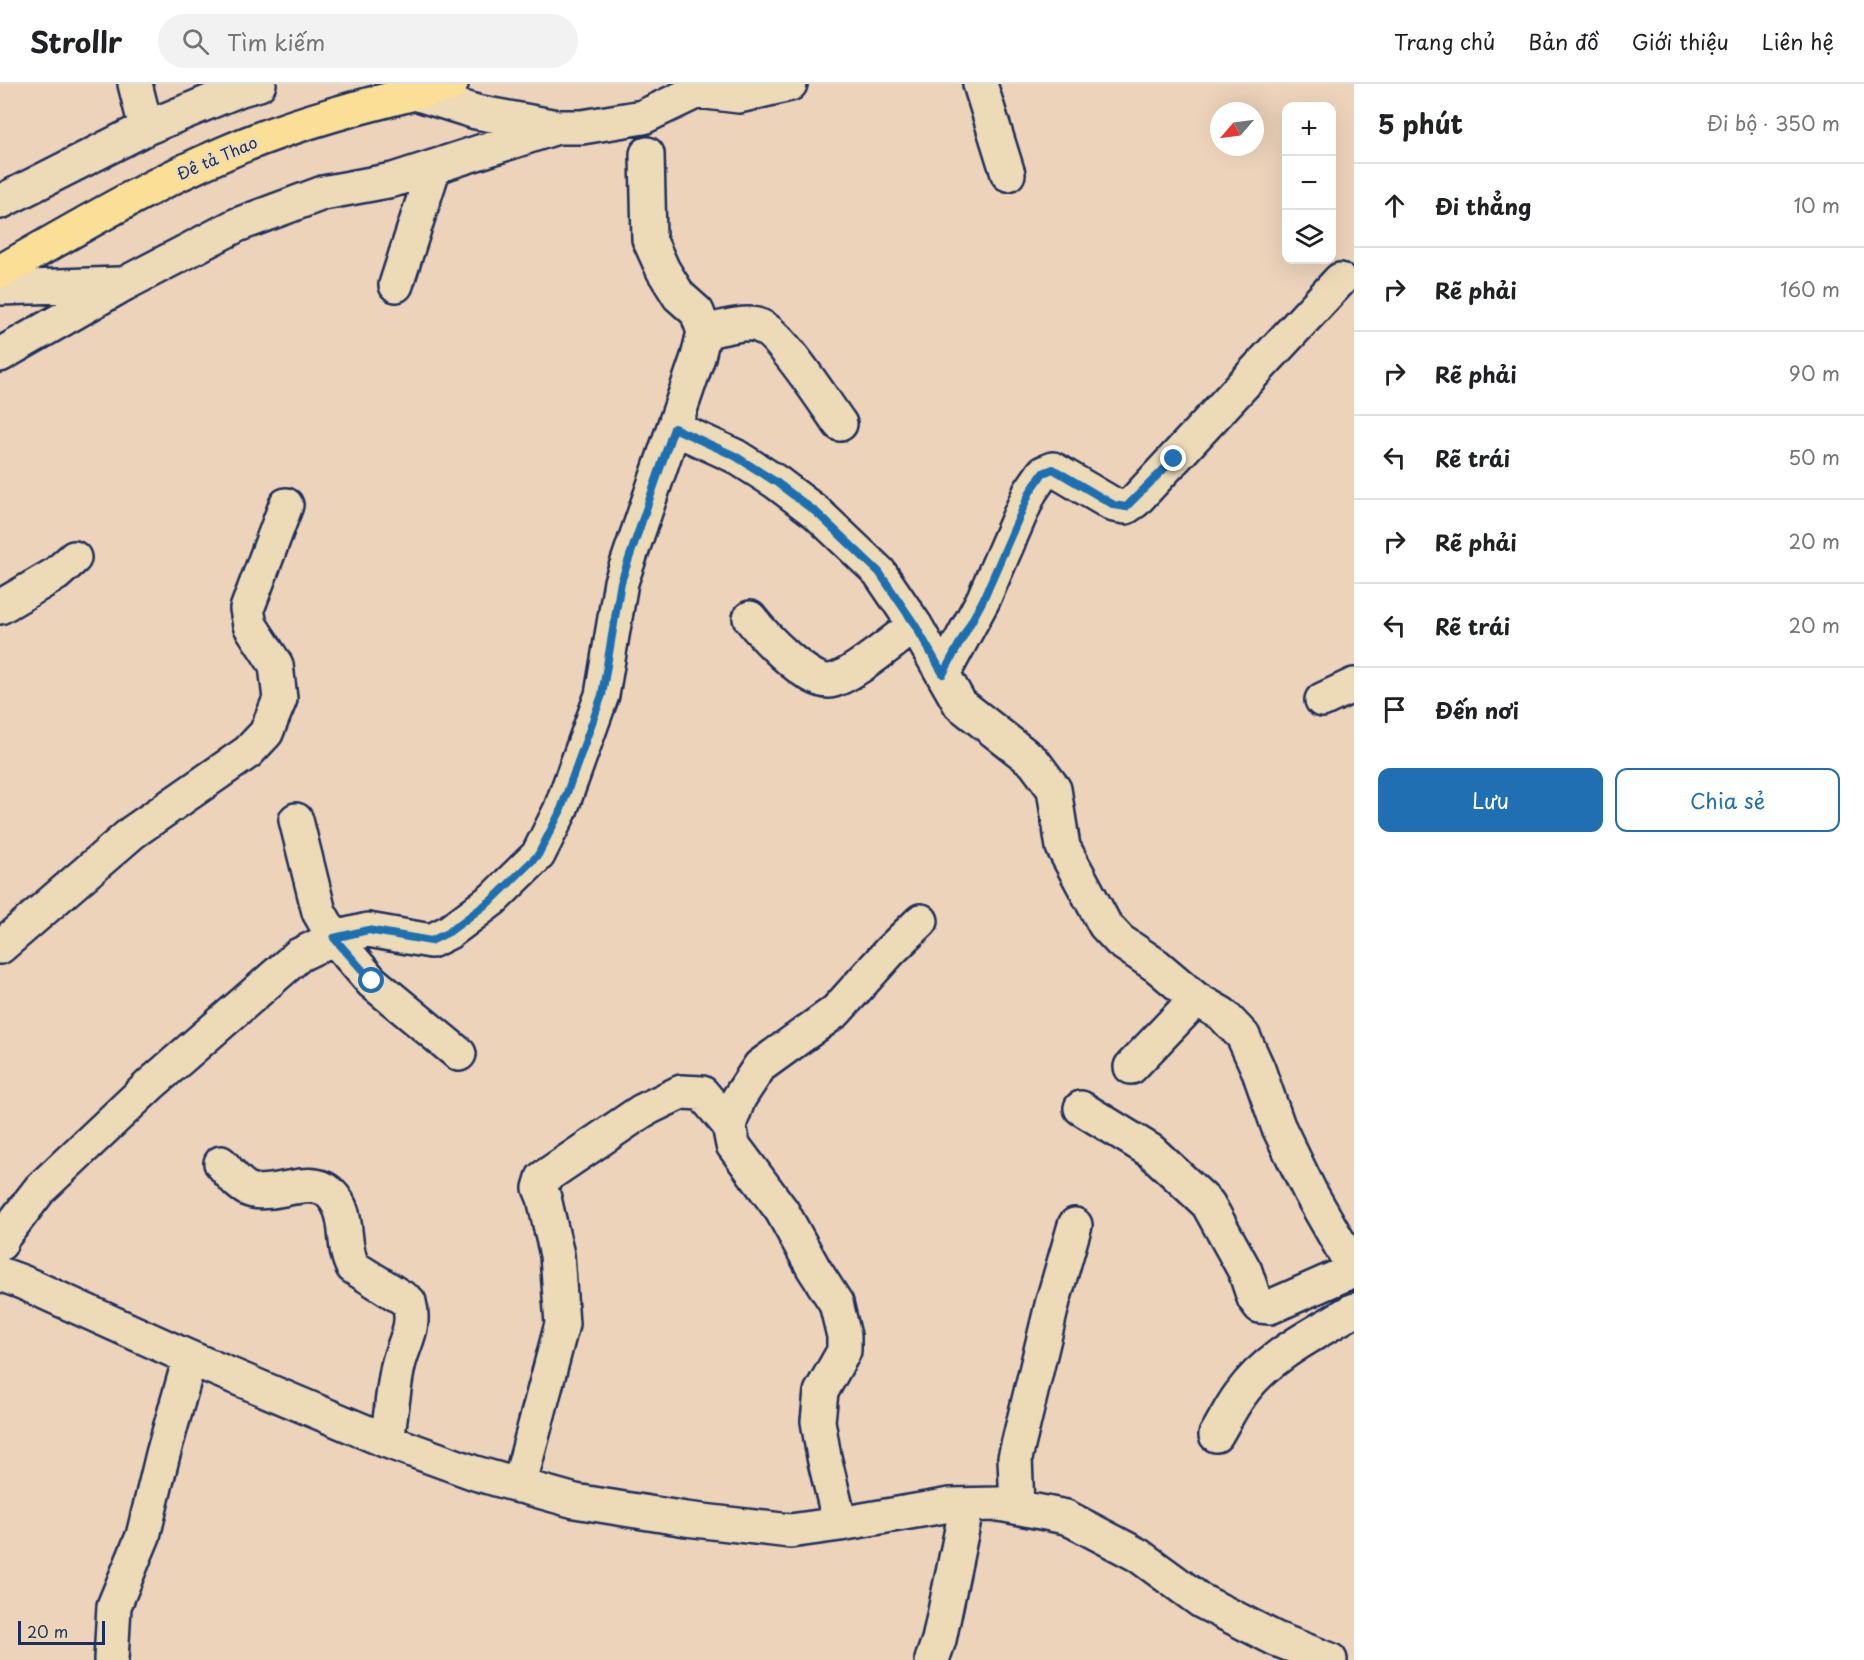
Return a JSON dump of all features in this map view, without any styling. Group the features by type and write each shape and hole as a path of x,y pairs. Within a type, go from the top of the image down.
{"main road":[{"name":"Đê tả Thao","path":"0,272 158,184 226,152 319,118 451,84"}],"street":[{"path":"135,84 146,128"},
{"path":"0,202 146,128 241,89 259,84"},
{"path":"415,93 476,112 557,127 582,127 643,117 705,88 739,96 790,84"},
{"path":"980,84 1008,174"},
{"path":"0,356 124,284 237,225 323,193 393,180 557,127"},
{"path":"0,1244 40,1189 151,1084 299,956 334,938 368,930 431,941 449,932 493,899 538,855 560,812 602,695 621,582 698,357 704,333 697,312 679,296 663,270 649,239 647,154"},
{"path":"396,285 434,167"},
{"path":"943,674 983,600 1030,492 1043,473 1053,469 1114,505 1126,507 1135,501 1340,280"},
{"path":"0,288 124,284"},
{"path":"704,333 731,326 759,325 781,342 840,424"},
{"path":"674,428 735,456 776,482 817,513 879,572 915,625 960,704 1034,762 1054,789 1063,847 1105,925 1120,941 1158,966 1196,999 1222,1014 1243,1036 1258,1069 1278,1126 1310,1192 1354,1269 1270,1307 1260,1306 1254,1298 1245,1271 1209,1204 1151,1151 1081,1108"},
{"path":"0,947 133,832 248,752 266,733 280,699 276,665 250,625 248,609 286,505"},
{"path":"0,607 56,574 74,558"},
{"path":"750,618 764,637 810,675 828,681 847,675 915,625"},
{"path":"1323,700 1354,685"},
{"path":"296,820 319,912 334,938 372,981 459,1054"},
{"path":"729,1125 739,1098 760,1066 836,1011 890,951 921,921"},
{"path":"1131,1067 1196,999"},
{"path":"519,1486 562,1324 557,1255 540,1188 543,1178 642,1111 681,1092 702,1093 729,1125 733,1144 782,1211 836,1303 844,1336 844,1351 821,1392 818,1421 840,1524"},
{"path":"221,1164 240,1183 253,1191 317,1184 330,1193 344,1214 349,1258 353,1267 409,1302 412,1314 411,1328 398,1365 387,1441"},
{"path":"1017,1507 1015,1458 1053,1301 1075,1225"},
{"path":"0,1274 190,1358 387,1441 475,1473 575,1501 790,1531 950,1505 1000,1504 1066,1517 1138,1555 1201,1601 1276,1639 1330,1660"},
{"path":"1216,1435 1240,1395 1264,1368 1354,1310"},
{"path":"111,1660 114,1606 143,1536 190,1358"},
{"path":"932,1660 939,1640 968,1505"}],"route":[{"path":"372,981 334,938 368,930 408,939 431,941 449,932 493,899 538,855 560,812 602,695 621,582 641,518 674,428 735,456 776,482 817,513 879,572 915,625 943,674 983,600 1030,492 1043,473 1053,469 1114,505 1126,507 1135,501 1174,459"}]}
